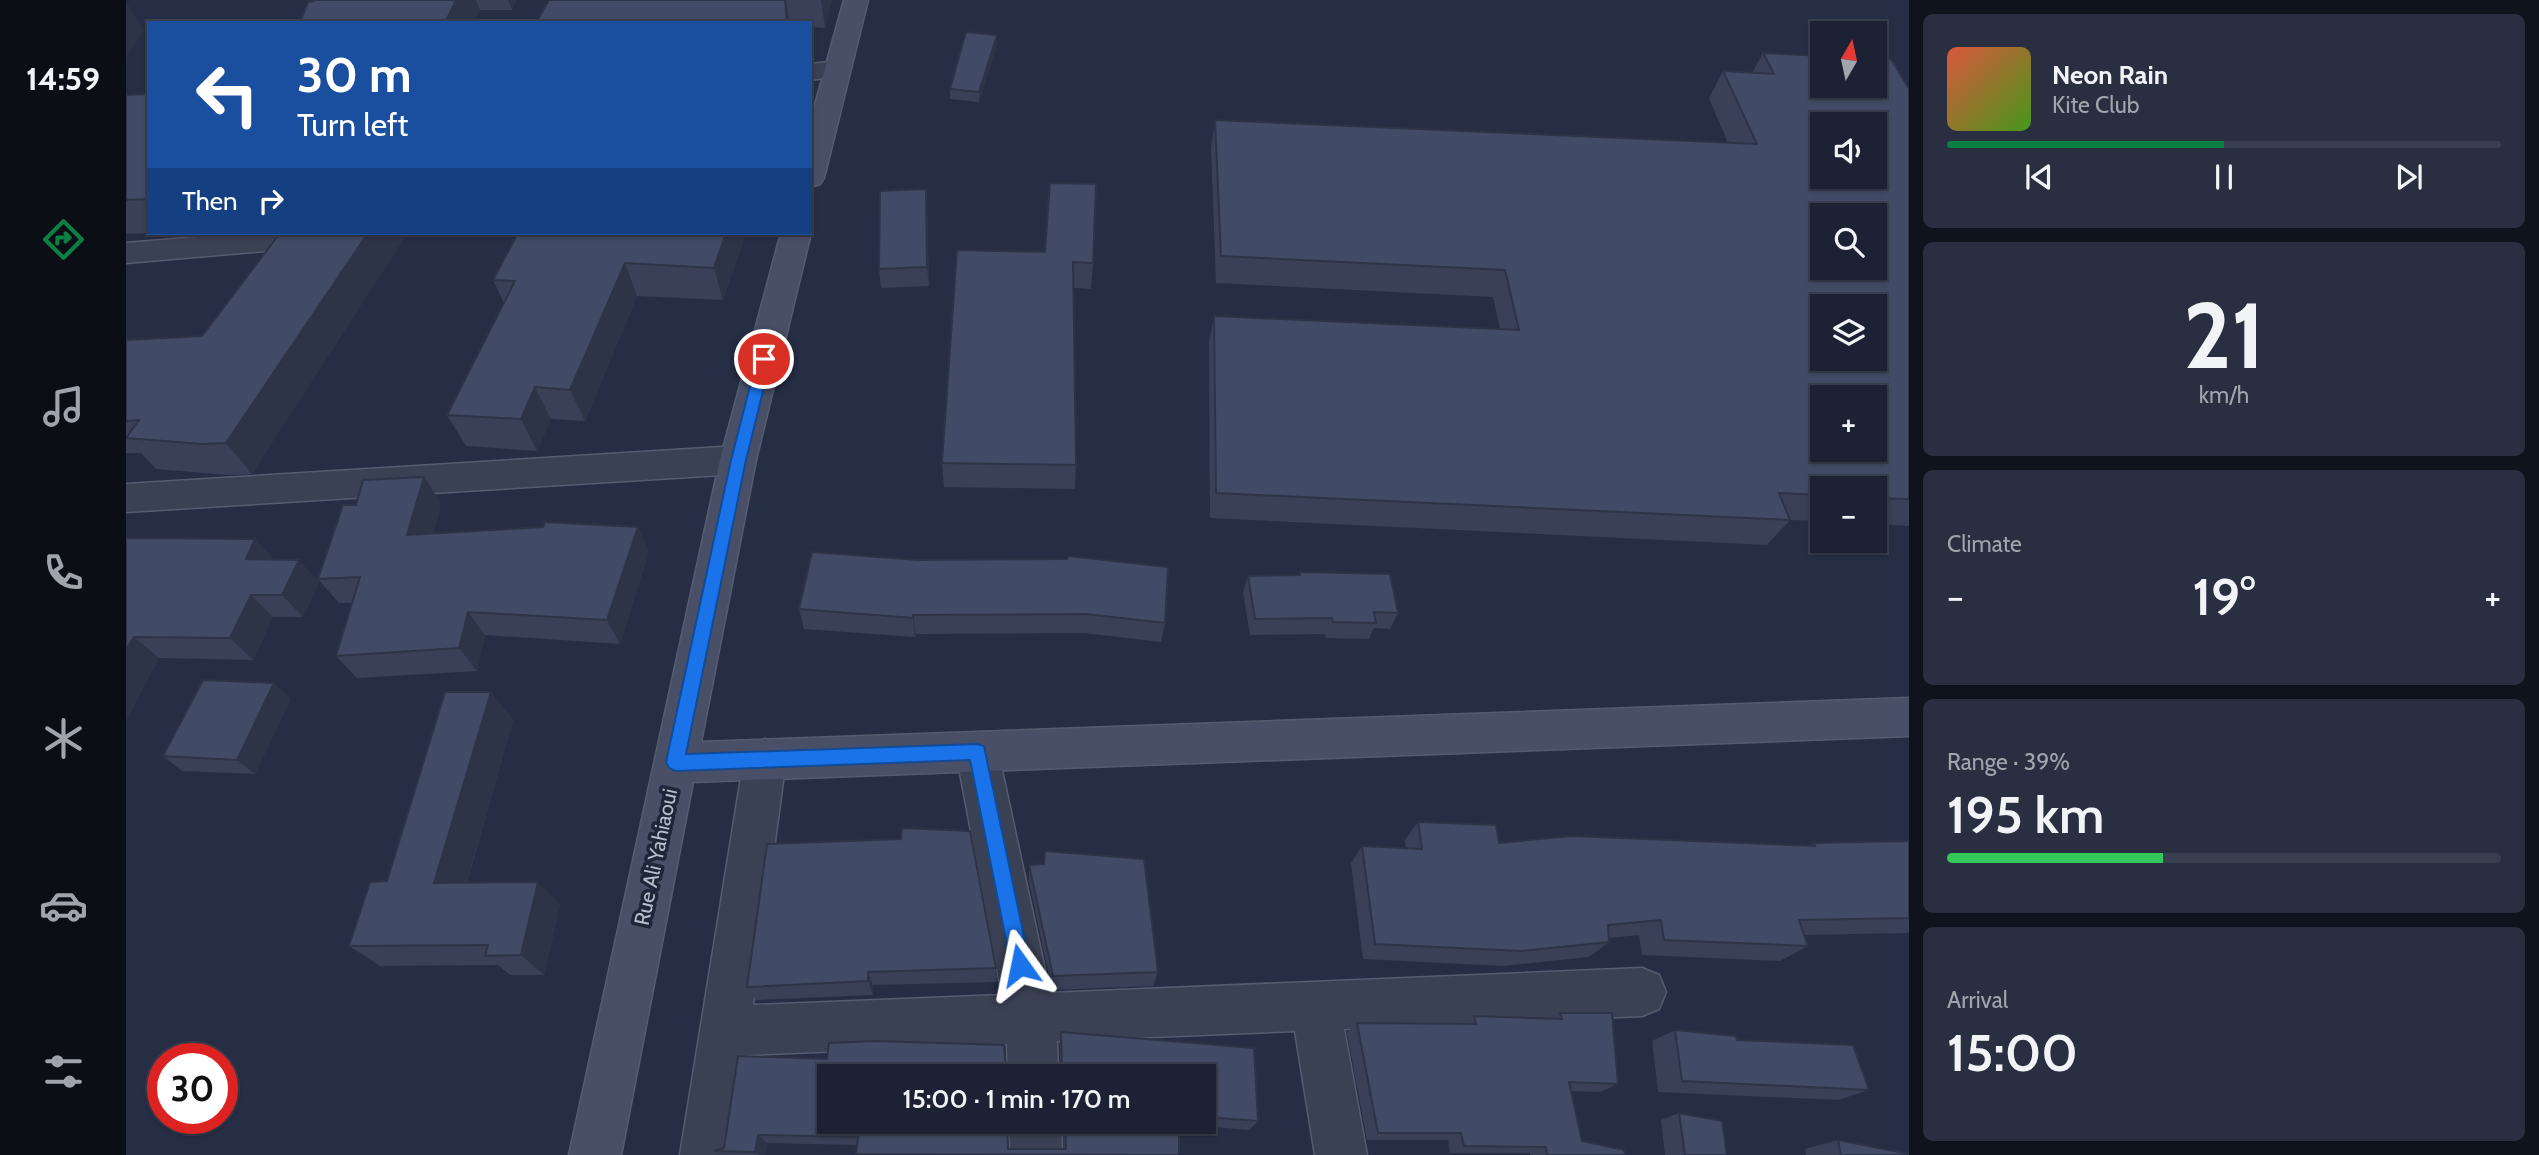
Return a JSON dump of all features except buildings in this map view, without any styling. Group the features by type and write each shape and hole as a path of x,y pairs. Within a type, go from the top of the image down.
{"main road":[{"path":"812,169 856,0"},
{"name":"Rue Ali Yahiaoui","path":"595,1155 738,460 795,235"},
{"path":"675,762 1909,717"}],"street":[{"path":"812,72 838,69"},
{"path":"126,253 335,235"},
{"path":"126,498 738,460"},
{"path":"977,752 1031,1018 1033,1064"},
{"path":"706,1155 765,759"},
{"path":"726,1031 1642,992"},
{"path":"1315,1006 1341,1155"},
{"path":"1035,1134 1036,1155"}],"route":[{"path":"764,359 738,460 675,762 977,752 1020,965"}]}
